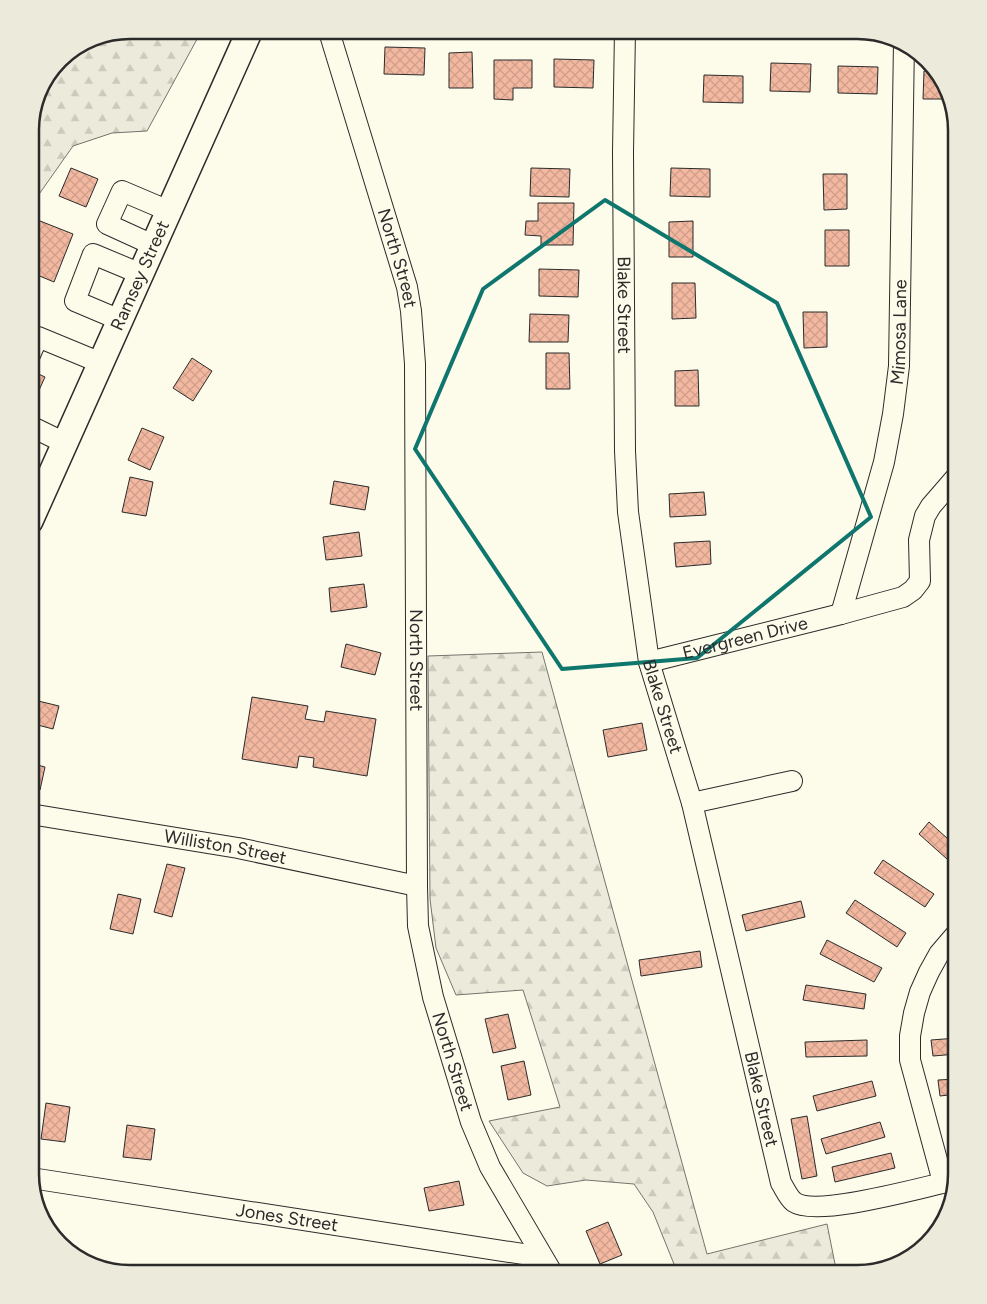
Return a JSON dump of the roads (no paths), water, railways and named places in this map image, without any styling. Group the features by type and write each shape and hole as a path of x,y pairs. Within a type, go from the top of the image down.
{"main road":[{"name":"Ramsey Street","path":"39,501 246,39"}],"street":[{"name":"North Street","path":"331,39 407,287 411,311 415,364 418,926 429,978 471,1122 490,1167 547,1265"},
{"name":"Blake Street","path":"625,39 623,152 625,451 628,512 649,662 692,803 781,1183 795,1202 806,1206 844,1205 947,1181"},
{"name":"Mimosa Lane","path":"841,614 884,462 899,366 904,52"},
{"path":"153,245 107,224 110,216 122,191 169,210"},
{"path":"120,320 75,300 94,254 140,274"},
{"path":"39,338 101,363"},
{"path":"39,430 65,443"},
{"name":"Evergreen Drive","path":"649,662 841,614 903,596 913,590 920,580 919,540 925,516 948,486"},
{"path":"692,803 792,781"},
{"name":"Williston Street","path":"39,815 238,848 417,886"},
{"path":"948,944 939,954 920,992 910,1036 910,1060 948,1177"},
{"name":"Jones Street","path":"39,1179 542,1257"}]}
